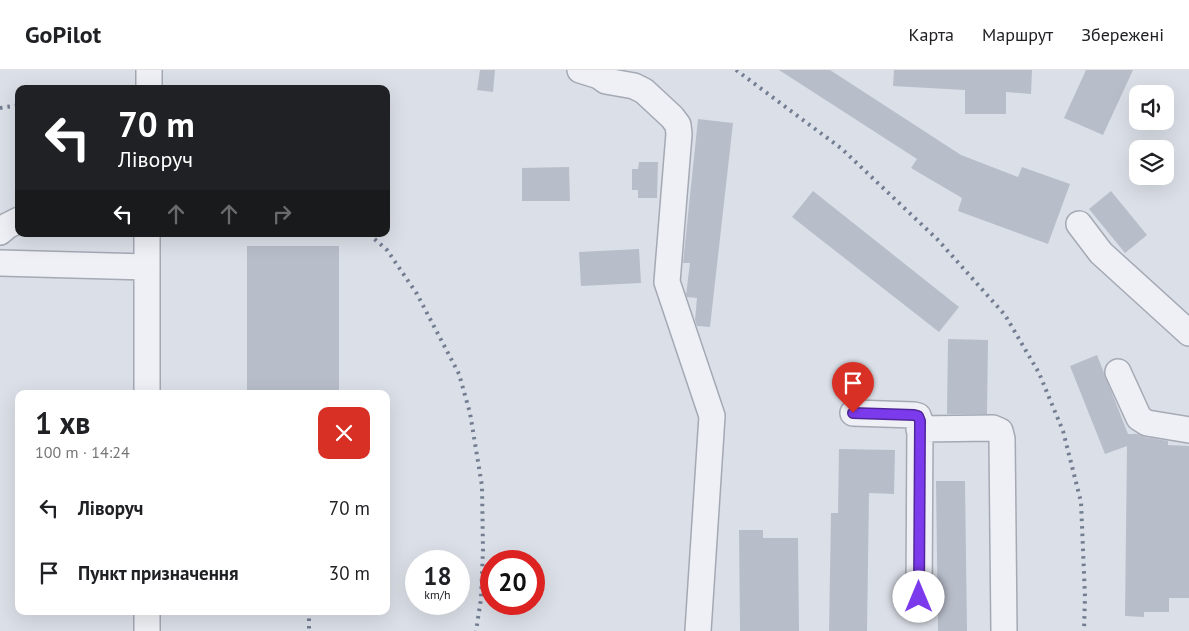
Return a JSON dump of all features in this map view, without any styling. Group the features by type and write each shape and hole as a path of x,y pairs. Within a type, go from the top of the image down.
{"lane":[{"path":"148,85 149,70"},
{"path":"580,70 599,76 606,81 634,86 644,91 678,125 679,134 667,282 712,416 698,631"},
{"path":"0,232 15,222"},
{"path":"1080,224 1101,253 1189,333"},
{"path":"147,237 147,390"},
{"path":"0,263 147,267"},
{"path":"1118,372 1139,418 1147,423 1189,430"},
{"path":"853,413 914,415 918,416 920,421 919,597"},
{"path":"920,429 993,428 1000,431 1002,439 1004,631"},
{"path":"147,615 147,631"}],"building":[{"path":"480,70 495,70 493,92 477,90"},
{"path":"779,70 830,70 961,155 1018,177 1022,167 1070,184 1048,244 958,211 962,198 911,168 917,159"},
{"path":"894,70 1032,70 1031,94 1006,92 1006,114 965,114 965,90 893,86"},
{"path":"1086,70 1133,70 1103,135 1064,118"},
{"path":"698,119 733,123 710,327 697,326 695,320 697,298 687,297 686,295 690,263 683,263"},
{"path":"639,162 658,162 657,198 638,198 638,190 632,190 632,169 638,169"},
{"path":"569,167 570,201 522,201 522,168"},
{"path":"813,191 959,307 939,332 792,217"},
{"path":"1111,191 1147,235 1125,253 1089,209"},
{"path":"247,246 339,246 339,390 247,390"},
{"path":"639,249 641,283 581,286 579,252"},
{"path":"948,339 988,340 987,414 947,414"},
{"path":"1097,355 1128,434 1138,434 1168,441 1168,445 1189,446 1189,598 1169,598 1169,612 1144,612 1144,617 1125,616 1127,446 1105,454 1070,366"},
{"path":"839,449 895,450 894,494 869,493 867,631 829,631 831,513 838,513"},
{"path":"936,481 965,481 967,631 938,631"},
{"path":"739,530 763,530 763,538 798,538 799,631 740,631"}],"railway":[{"path":"736,70 842,149 938,240 1005,315 1039,373 1063,431 1081,502 1085,597 1084,631"},
{"path":"0,108 15,106"},
{"path":"372,237 387,250 417,294 459,374 470,413 482,486 483,550 481,599 476,631"},
{"path":"309,615 309,631"}],"route":[{"path":"853,413 914,415 918,416 920,421 919,597"}]}
